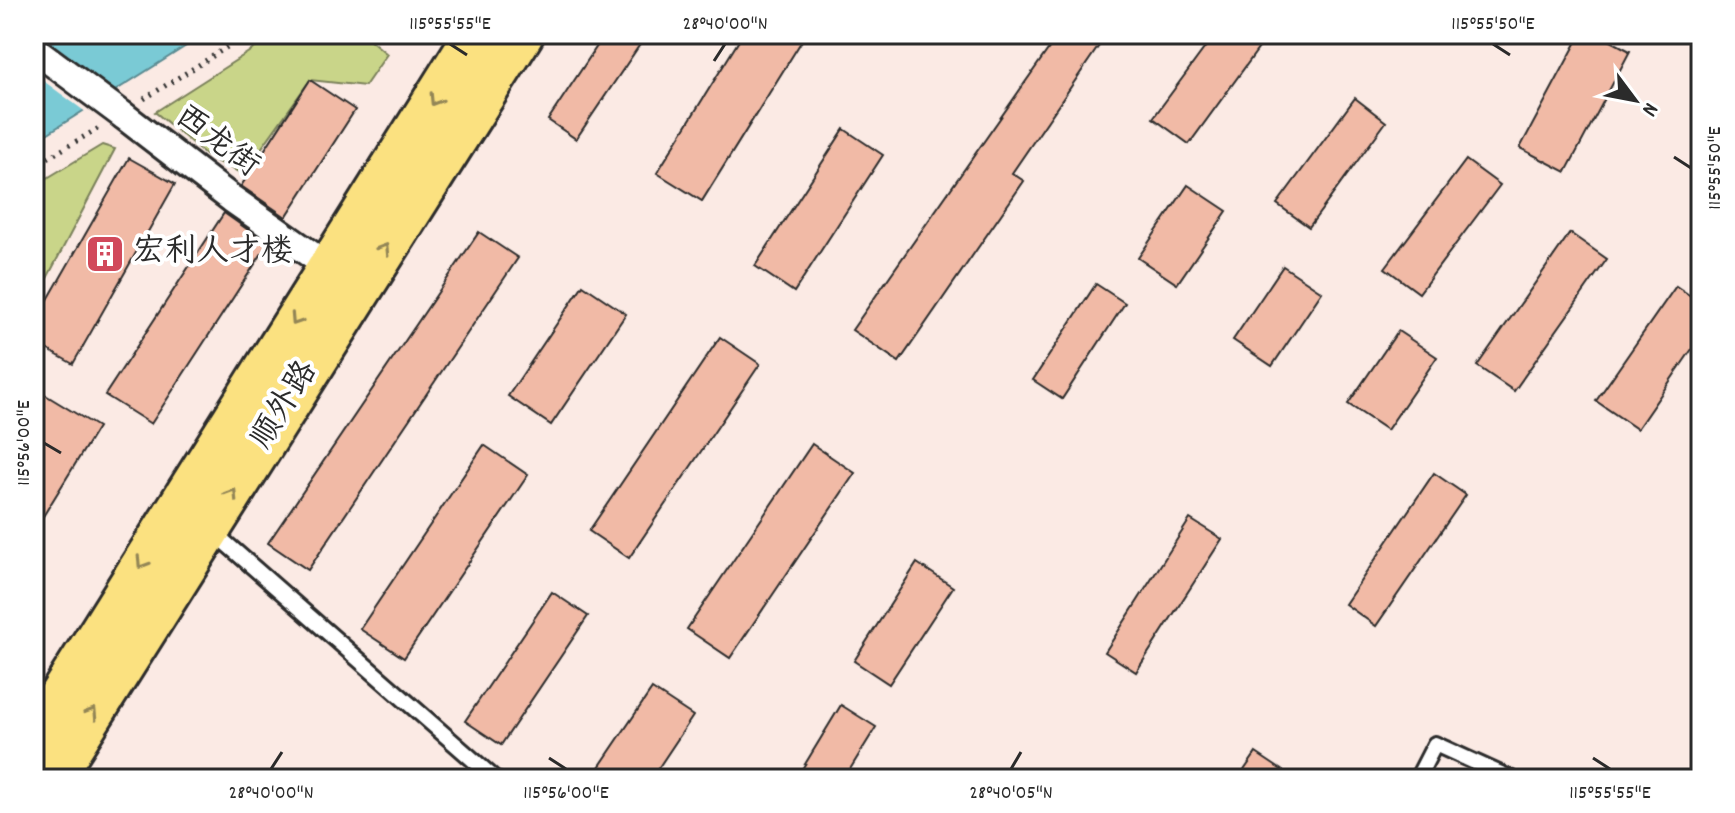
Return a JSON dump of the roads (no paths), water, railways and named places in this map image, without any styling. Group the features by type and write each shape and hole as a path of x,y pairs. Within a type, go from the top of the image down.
{"main road":[{"name":"顺外路","path":"51,779 210,529 476,34"},
{"name":"顺外路","path":"34,738 344,278 522,34"}],"street":[{"name":"西龙街","path":"34,49 232,199 344,278"}],"lane":[{"path":"210,529 495,779"},
{"path":"1417,779 1435,744 1512,779"}],"water":[{"path":"34,34 205,34 34,142"}],"place":[{"name":"宏利人才楼","path":"105,254"}]}
